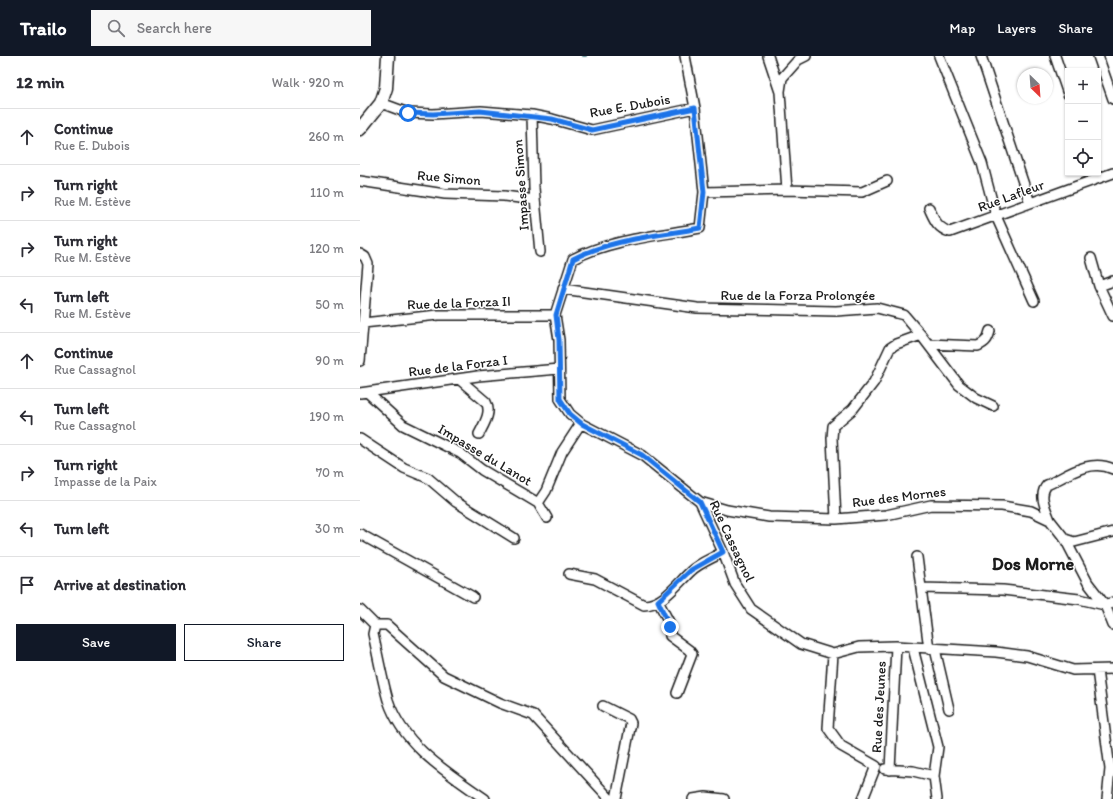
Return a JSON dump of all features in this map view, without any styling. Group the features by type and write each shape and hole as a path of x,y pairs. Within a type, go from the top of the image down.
{"street":[{"path":"360,129 381,103 386,88 388,56"},
{"path":"556,315 573,259 585,253 614,244 700,228 704,192 695,108 685,56"},
{"path":"768,56 780,92"},
{"path":"787,190 780,92 782,78 798,60 806,56"},
{"path":"939,56 982,163 996,216 1034,301"},
{"path":"981,56 1030,203"},
{"path":"1055,56 1065,85"},
{"path":"1098,56 1113,99"},
{"name":"Rue E. Dubois","path":"381,103 408,113 433,114 480,111 552,119 592,130 695,108"},
{"name":"Impasse Simon","path":"532,116 535,200 540,252"},
{"name":"Rue Lafleur","path":"1101,175 1113,173"},
{"name":"Rue Lafleur","path":"929,208 937,225 943,230 950,232 1030,203 1096,176"},
{"name":"Rue Simon","path":"360,181 445,194 504,196 535,200"},
{"path":"704,192 787,190 862,192 887,182"},
{"path":"360,254 365,257 368,264 360,361"},
{"path":"1092,258 1099,286 1113,316"},
{"path":"1099,286 1113,280"},
{"name":"Rue de la Forza Prolongée","path":"564,289 697,308 836,311 877,308 904,316 921,335 958,385 976,398 993,406"},
{"name":"Rue de la Forza II","path":"363,323 438,315 556,315"},
{"name":"Rue Cassagnol","path":"556,315 559,340 560,399 570,414 581,423 642,455 700,502 723,552 735,584 751,609 801,644 833,654"},
{"path":"928,344 978,346 984,343 988,338 990,330"},
{"path":"836,519 832,438 833,426 853,408 874,382 890,348 896,344 921,335"},
{"name":"Rue de la Forza I","path":"364,393 459,379 559,369"},
{"path":"459,379 486,402 489,407 480,434"},
{"name":"Impasse du Lanot","path":"364,393 403,426 460,453 482,470 538,502 547,518"},
{"path":"538,502 546,491 562,452 581,423"},
{"path":"360,439 404,468 428,478 456,502 514,538"},
{"path":"1050,520 1042,496 1043,490 1047,485 1086,466 1104,465 1113,469"},
{"name":"Rue des Mornes","path":"700,502 727,510 769,516 836,519 886,515 931,505 1002,506 1031,511 1050,520 1065,540 1088,582 1109,603 1113,625"},
{"path":"1065,540 1074,542 1113,532"},
{"path":"360,534 473,597"},
{"path":"569,574 595,579 644,605 650,605 658,601 691,570 723,552"},
{"path":"918,557 921,588 932,649 949,709"},
{"path":"921,588 1003,590 1109,603"},
{"path":"658,601 669,622 670,636 692,654 677,693"},
{"path":"360,610 375,625 388,625 444,676 500,703 533,715 610,799"},
{"path":"375,625 373,634 385,686 389,701 403,730 438,766 485,799"},
{"path":"934,776 913,771 890,770 876,766 841,746 828,728 833,654 860,647 896,646 1005,652 1027,656 1073,670 1113,669"},
{"name":"Rue des Jeunes","path":"890,770 896,646"},
{"path":"913,648 938,747 934,776 937,799"},
{"path":"1097,670 1110,769 1107,799"},
{"path":"603,706 629,719 632,723 616,799"},
{"path":"863,799 876,766"},
{"path":"694,799 706,797 724,799"}],"district":[{"name":"Dos Morne","path":"1033,564"}],"route":[{"path":"408,113 433,114 480,111 552,119 592,130 695,108 704,192 700,228 614,244 585,253 573,259 556,315 559,340 560,399 570,414 582,424 642,455 660,468 700,502 723,552 691,570 680,582 658,601 670,627"}]}
